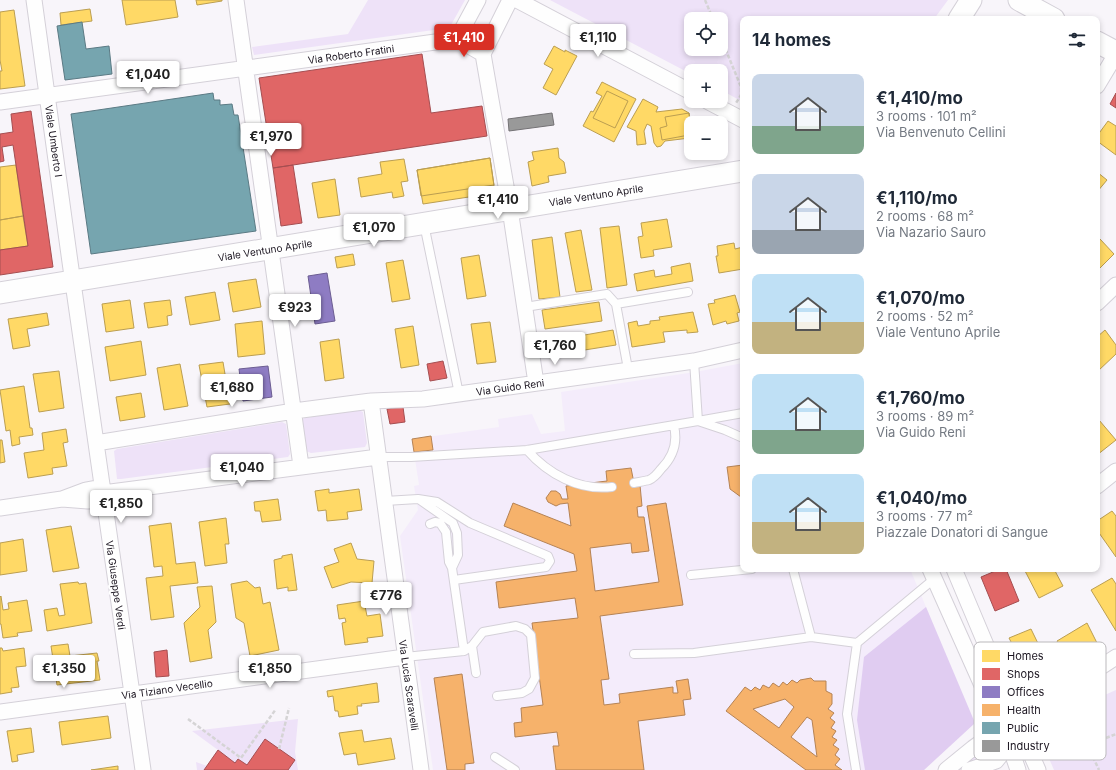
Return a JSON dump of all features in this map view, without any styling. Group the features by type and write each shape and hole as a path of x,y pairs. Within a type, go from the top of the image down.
{"main road":[{"path":"961,16 971,0"},
{"path":"1019,0 1048,16"},
{"path":"1100,44 1116,53"},
{"name":"Viale Ventuno Aprile","path":"0,293 740,171"}],"street":[{"name":"Viale Umberto I","path":"34,0 73,281"},
{"path":"236,0 301,466"},
{"path":"478,0 457,39 484,54"},
{"path":"510,0 484,54 510,209 536,382"},
{"path":"517,0 684,88"},
{"name":"Via Roberto Fratini","path":"0,102 457,39"},
{"path":"1100,81 1116,53"},
{"path":"726,108 737,112"},
{"name":"Via Giuseppe Verdi","path":"73,281 143,770"},
{"path":"1100,300 1116,285"},
{"name":"Via Guido Reni","path":"96,443 371,401 423,399 694,361 740,351"},
{"name":"Via Lucia Scaravelli","path":"371,401 421,770"},
{"path":"0,508 62,498 88,501 103,493 378,457"},
{"path":"1100,484 1116,471"},
{"path":"955,572 985,642"},
{"path":"932,574 974,668"},
{"name":"Via Tiziano Vecellio","path":"0,712 405,657"},
{"path":"1106,664 1116,657"},
{"path":"946,770 974,747"},
{"path":"969,770 997,760"},
{"path":"1014,760 1018,770"},
{"path":"1034,760 1038,770"}],"lane":[{"path":"424,223 459,394"},
{"path":"616,304 688,292"},
{"path":"525,307 606,294 616,304 628,370"},
{"path":"694,361 698,421"},
{"path":"378,457 411,457 527,450 740,414"},
{"path":"698,421 740,437"},
{"path":"634,483 650,479 665,465 675,446 676,435 674,426"},
{"path":"527,450 543,467 572,482 593,488 612,487"},
{"path":"385,501 418,498 437,502 470,522 548,556 550,561 546,567 454,580"},
{"path":"418,498 453,523 457,533 458,555 452,568"},
{"path":"430,524 435,522 440,523 446,532 449,562 452,568 464,651"},
{"path":"692,575 740,570"},
{"path":"794,572 811,637"},
{"path":"856,770 847,714 857,643 932,574"},
{"path":"405,657 464,651 472,646 483,632 516,626 525,630 531,635 535,678 529,690 522,693 496,696"},
{"path":"634,654 694,653 811,637 857,643"},
{"path":"472,646 476,673"},
{"path":"495,757 515,770"}],"path":[{"path":"705,0 710,12"},
{"path":"728,55 740,85"},
{"path":"737,112 740,95"},
{"path":"279,749 289,708"},
{"path":"188,719 241,758 276,709"},
{"path":"1106,738 1116,734"},
{"path":"1094,760 1099,770"}],"shaded area":[{"path":"368,0 465,0 448,28 254,55 252,47 348,34"},
{"path":"550,0 948,0 936,16 740,16 740,100 728,94 728,64 684,64 684,70"},
{"path":"740,364 740,572 911,572 974,721 974,724 924,770 433,770 400,536 418,510 414,486 419,485 412,439 499,427 498,419 532,414 541,434 565,431 561,392 695,372"},
{"path":"359,410 363,412 367,443 365,447 311,453 306,451 301,420 305,418"},
{"path":"282,422 286,424 290,454 288,457 117,479 114,451 117,449"},
{"path":"926,607 974,721 974,724 924,770 865,770 857,720 864,657"},
{"path":"1116,690 1116,770 1054,770 1050,760 1106,760 1106,694"},
{"path":"298,719 295,752 298,770 197,770 196,762 207,766 218,750 192,731"},
{"path":"974,756 974,760 980,760 963,767 961,766"}],"building: Homes":[{"path":"122,0 175,0 178,17 126,25"},
{"path":"196,0 222,0 222,1 197,5"},
{"path":"90,9 92,21 61,25 60,13"},
{"path":"14,10 25,86 0,89 0,71 2,71 0,60 0,12"},
{"path":"554,46 577,56 556,95 543,88 553,69 544,64"},
{"path":"602,82 636,99 614,142 583,126 591,111 593,112 602,96 596,93"},
{"path":"607,91 628,101 615,128 593,118"},
{"path":"643,99 658,107 656,112 682,109 689,113 689,116 684,116 684,139 665,141 661,146 657,147 654,143 651,126 647,124 644,131 646,144 637,145 636,131 627,127"},
{"path":"689,113 689,116 684,116 684,136 662,140 660,128 667,126 665,117"},
{"path":"1108,121 1116,126 1116,155 1100,143 1100,132"},
{"path":"558,148 559,158 564,162 566,173 548,176 549,182 532,186 528,162 534,160 532,152"},
{"path":"490,158 494,185 421,196 417,170"},
{"path":"490,158 495,193 423,204 417,170"},
{"path":"404,159 408,181 401,182 404,196 393,198 392,192 361,197 358,178 382,174 380,162"},
{"path":"16,165 23,216 0,220 0,167"},
{"path":"1100,174 1107,180 1100,188"},
{"path":"335,179 340,215 318,218 312,183"},
{"path":"23,216 28,246 0,250 0,220"},
{"path":"667,219 672,247 653,250 654,256 641,258 638,237 643,236 641,223"},
{"path":"619,226 627,285 607,288 600,228"},
{"path":"581,230 592,290 576,292 565,233"},
{"path":"552,237 560,297 539,299 532,240"},
{"path":"1100,239 1114,254 1100,268"},
{"path":"734,243 735,249 740,248 740,270 719,273 716,256 718,256 717,246"},
{"path":"353,254 355,265 337,268 335,257"},
{"path":"479,255 486,296 467,299 461,258"},
{"path":"403,260 410,299 392,302 386,263"},
{"path":"690,263 693,281 637,291 634,274 654,270 655,277 672,274 671,267"},
{"path":"256,279 261,307 233,312 228,283"},
{"path":"215,292 220,320 190,325 185,297"},
{"path":"735,295 740,312 737,313 739,321 727,324 726,321 713,325 708,304 715,303 714,300"},
{"path":"130,300 134,328 106,332 102,304"},
{"path":"170,300 172,315 167,316 168,325 148,328 144,303"},
{"path":"599,302 602,321 545,329 542,310"},
{"path":"693,312 698,332 687,333 687,330 663,332 665,342 632,347 628,323 637,321 638,326 650,324 650,321 660,320 659,317"},
{"path":"47,313 49,325 27,329 30,346 13,349 8,319"},
{"path":"262,321 265,354 238,357 235,324"},
{"path":"490,322 496,362 477,364 471,324"},
{"path":"413,326 419,365 401,368 395,329"},
{"path":"613,330 616,345 547,356 545,342"},
{"path":"1105,330 1116,345 1116,354 1100,369 1100,334"},
{"path":"339,339 344,378 325,381 320,342"},
{"path":"141,341 146,375 110,381 105,347"},
{"path":"223,362 230,404 207,407 199,365"},
{"path":"180,364 188,406 164,410 157,368"},
{"path":"59,371 64,408 39,412 33,374"},
{"path":"24,386 30,428 32,428 33,435 19,437 20,444 12,446 10,430 6,431 0,390"},
{"path":"141,393 145,417 120,421 116,397"},
{"path":"1100,421 1116,440 1100,453"},
{"path":"66,429 68,442 63,443 67,466 52,468 53,474 28,478 24,453 44,450 42,433"},
{"path":"0,440 2,440 5,462 0,463"},
{"path":"329,489 329,493 359,489 362,510 347,512 348,519 327,521 326,510 318,511 315,491"},
{"path":"278,499 281,520 262,522 260,511 255,511 254,502"},
{"path":"1112,511 1116,516 1116,557 1100,534 1100,519"},
{"path":"226,518 229,544 225,544 227,563 205,566 199,522"},
{"path":"171,523 176,564 195,562 198,583 170,586 174,617 151,620 146,578 163,576 162,566 154,567 149,526"},
{"path":"71,526 79,568 53,572 46,530"},
{"path":"23,539 27,571 0,575 0,543"},
{"path":"351,543 357,559 374,561 372,583 351,582 332,588 324,567 339,562 334,549"},
{"path":"292,554 297,590 288,591 288,587 277,589 274,560 282,558 282,556"},
{"path":"1026,572 1056,572 1063,586 1039,598"},
{"path":"1112,578 1116,584 1116,631 1091,590"},
{"path":"247,581 255,588 260,587 263,604 270,602 279,650 250,656 244,623 236,618 231,584"},
{"path":"78,582 79,584 86,583 92,623 47,631 44,610 57,608 59,616 65,615 60,584"},
{"path":"212,586 216,622 208,630 212,658 190,662 184,623 200,607 197,587"},
{"path":"1,596 3,610 9,609 8,603 27,600 32,631 17,633 18,636 3,638 0,624"},
{"path":"364,601 367,616 380,614 383,636 367,638 368,642 345,645 342,623 346,622 345,618 339,619 337,605"},
{"path":"1087,623 1096,642 1058,642"},
{"path":"1031,629 1037,642 1011,642 1009,638"},
{"path":"68,644 70,656 97,653 100,680 57,685 51,646"},
{"path":"0,648 2,648 3,651 24,648 26,666 16,667 19,687 11,688 12,692 0,694"},
{"path":"377,683 379,702 361,704 362,706 357,706 358,714 339,717 338,711 335,711 333,696 328,697 327,691"},
{"path":"108,716 111,738 62,745 59,722"},
{"path":"31,728 34,752 17,755 18,761 12,762 7,731"},
{"path":"362,730 364,742 391,738 395,759 358,765 356,753 344,755 339,733"},
{"path":"118,766 118,770 91,770"}],"building: Shops":[{"path":"422,54 431,113 482,106 487,136 273,168 259,78"},
{"path":"1116,93 1116,108 1110,104"},
{"path":"31,111 53,267 0,275 0,250 28,246 13,145 2,147 4,161 0,162 0,134 13,132 11,114"},
{"path":"293,165 302,223 281,226 273,168"},
{"path":"443,361 447,378 430,381 427,364"},
{"path":"403,407 405,422 390,424 387,409"},
{"path":"993,572 1007,572 1019,601 995,611 981,577"},
{"path":"167,650 169,676 156,677 154,652"},
{"path":"265,739 295,760 288,770 204,770 218,750 235,763 238,759 247,765"}],"building: Offices":[{"path":"327,273 335,321 315,324 308,276"},
{"path":"268,366 272,397 243,401 239,369"}],"building: Health":[{"path":"431,436 433,450 414,452 412,439"},
{"path":"740,465 740,496 730,489 727,467"},
{"path":"631,468 634,483 640,485 642,506 637,507 638,517 644,517 649,551 632,553 631,543 590,548 595,591 659,582 647,506 666,503 683,605 600,616 609,679 601,680 604,705 620,703 619,694 673,687 673,693 678,693 676,681 688,679 691,699 683,700 685,715 638,721 644,770 556,770 553,746 559,746 557,732 515,737 514,723 522,722 521,708 543,705 532,623 578,618 575,598 499,608 496,582 577,571 574,554 504,526 513,503 571,526 568,503 556,506 548,502 546,498 551,491 556,491 560,494 562,499 568,499 566,486 607,481 606,471"},
{"path":"462,674 474,763 465,764 465,770 447,770 434,678"},
{"path":"811,678 814,681 826,681 826,691 832,694 832,704 828,709 834,713 830,718 835,722 831,728 836,731 832,737 837,740 833,745 839,749 835,755 840,759 835,765 842,770 806,770 726,711 745,687 751,691 755,687 760,690 763,685 769,688 773,683 779,687 783,682 787,685 792,680 797,683 800,680","holes":["785,699 794,707 779,728 753,709","807,717 812,720 817,757 791,737"]}],"building: Public":[{"path":"82,22 86,49 109,46 112,74 65,80 57,26"},
{"path":"213,93 214,100 220,100 220,105 232,104 234,115 238,115 256,231 91,254 71,114"}],"building: Industry":[{"path":"552,113 554,125 509,131 508,119"}]}
